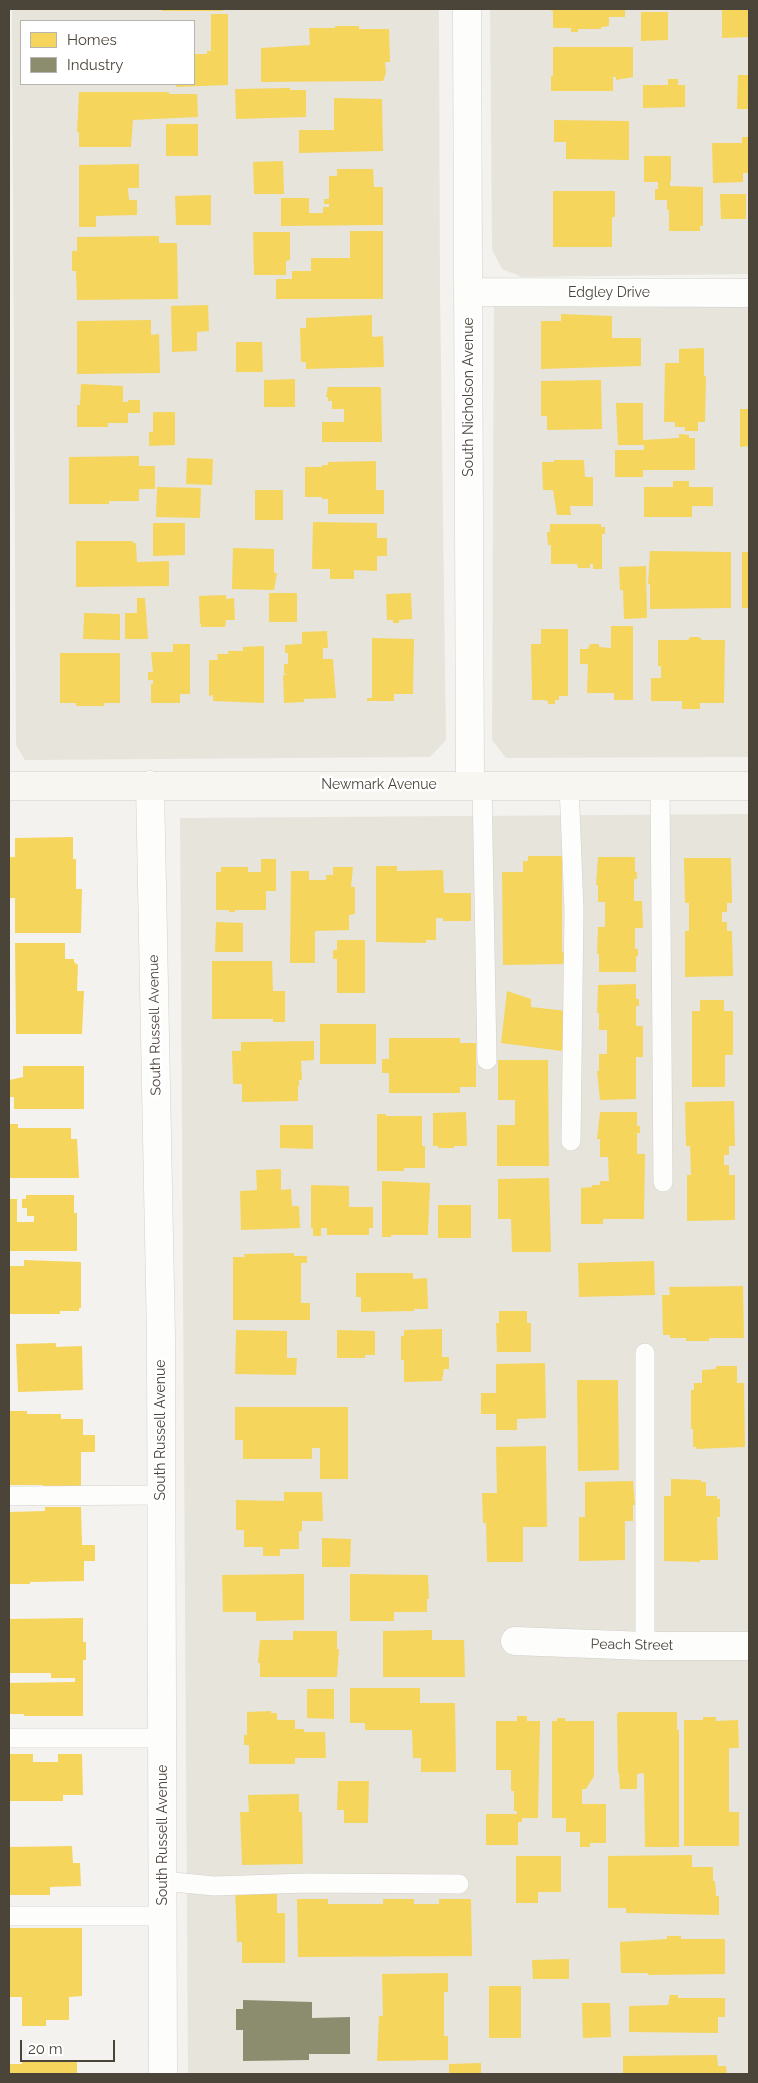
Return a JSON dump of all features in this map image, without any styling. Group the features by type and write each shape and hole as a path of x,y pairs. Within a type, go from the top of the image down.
{"street":[{"name":"South Nicholson Avenue","path":"466,9 468,292 476,785"},
{"name":"Edgley Drive","path":"468,292 749,293"},
{"name":"South Russell Avenue","path":"150,785 161,1337 163,2074"},
{"name":"Newmark Avenue","path":"9,786 749,786"},
{"name":"Peach Street","path":"515,1641 645,1646 749,1646"}],"lane":[{"path":"476,785 487,1060"},
{"path":"569,785 574,910 571,1141"},
{"path":"660,786 663,1182"},
{"path":"645,1352 645,1646"},
{"path":"9,1496 162,1495"},
{"path":"9,1738 162,1738"},
{"path":"163,1881 214,1886 306,1883 459,1884"},
{"path":"9,1916 163,1916"}],"shaded area":[{"path":"12,9 439,9 440,291 446,740 430,757 25,760 16,745"},
{"path":"490,9 749,9 749,274 522,277 502,269 492,250"},
{"path":"494,303 749,303 749,757 506,758 492,740"},
{"path":"749,814 749,2074 188,2074 180,818"}],"building: Homes":[{"path":"162,9 223,9 223,11 162,11"},
{"path":"551,9 625,9 625,17 609,17 609,26 601,27 601,29 578,29 578,32 571,32 571,28 553,28 553,11"},
{"path":"722,9 749,9 749,37 722,38"},
{"path":"641,12 668,12 668,40 641,41"},
{"path":"211,14 228,14 228,85 176,87 176,85 195,85 195,54 207,54 207,51 211,51"},
{"path":"335,26 359,26 359,29 389,29 390,62 385,62 386,73 383,81 261,82 261,48 310,45 309,28 335,28"},
{"path":"553,47 633,47 633,77 616,80 616,77 613,77 613,91 551,91"},
{"path":"738,75 749,75 749,109 737,109"},
{"path":"668,79 678,79 678,85 685,85 685,107 643,108 643,85 668,85"},
{"path":"290,88 290,90 306,90 306,117 236,119 235,89"},
{"path":"79,92 169,92 169,94 197,94 198,117 133,120 131,147 79,147 79,132 77,132"},
{"path":"334,98 382,99 383,151 299,153 299,130 334,130"},
{"path":"554,120 629,121 629,160 566,159 566,142 554,142"},
{"path":"166,124 198,124 198,156 166,156"},
{"path":"742,137 749,137 749,173 743,173 743,182 713,183 712,143 742,143"},
{"path":"644,156 671,156 670,186 703,187 703,226 700,226 700,231 669,231 667,200 655,200 655,189 658,189 658,182 644,182"},
{"path":"283,161 284,194 254,194 253,162"},
{"path":"139,164 139,188 128,188 129,200 137,200 137,215 96,216 96,227 79,227 79,165"},
{"path":"337,169 373,169 374,187 383,187 383,225 281,226 281,198 309,198 309,213 323,213 323,207 329,207 329,204 324,204 324,199 329,199 329,176 337,176"},
{"path":"553,191 615,191 615,217 612,217 612,247 553,247"},
{"path":"720,194 746,194 746,219 721,219"},
{"path":"211,195 211,225 176,225 175,196"},
{"path":"350,231 383,231 383,299 276,299 276,279 292,279 292,271 311,271 311,258 350,258"},
{"path":"253,232 290,232 290,260 286,261 286,275 254,275"},
{"path":"159,236 159,243 177,243 178,299 77,300 76,271 72,271 72,251 77,251 77,237"},
{"path":"208,305 209,331 197,332 197,351 172,352 171,306"},
{"path":"561,314 612,316 612,338 641,338 641,366 541,369 541,321 561,321"},
{"path":"372,315 372,337 383,336 384,367 306,369 306,362 301,362 300,328 306,328 306,318"},
{"path":"151,320 151,335 159,334 160,373 77,374 77,321"},
{"path":"236,342 262,342 263,372 236,372"},
{"path":"704,348 704,376 706,376 705,422 698,422 698,431 685,431 685,427 675,427 675,422 664,422 665,363 679,363 679,349"},
{"path":"295,379 295,407 264,407 264,380"},
{"path":"601,380 602,429 547,430 547,416 541,416 541,381"},
{"path":"81,384 123,386 123,402 140,400 140,413 128,413 128,423 108,423 108,427 77,427 77,405 80,405"},
{"path":"328,387 381,387 382,442 322,442 322,422 344,422 344,409 332,409 332,401 328,401 328,397 326,397"},
{"path":"616,403 643,403 643,440 679,438 679,434 695,438 695,470 643,470 643,477 615,477 615,450 644,450 644,445 618,445"},
{"path":"740,409 749,409 749,446 740,447"},
{"path":"153,412 175,412 175,445 149,446 149,432 153,432"},
{"path":"139,456 139,466 155,466 155,489 139,489 139,501 109,501 109,504 69,504 69,457"},
{"path":"187,458 213,459 212,485 186,484"},
{"path":"554,460 584,460 585,477 593,477 593,506 570,506 571,515 557,515 553,490 543,490 542,462 554,462"},
{"path":"376,461 376,490 384,490 384,514 328,514 328,499 305,497 305,467 322,467 322,465 328,465 328,462"},
{"path":"673,481 689,481 689,487 713,487 713,506 692,506 692,517 644,517 644,487 673,487"},
{"path":"157,487 201,488 200,518 156,517"},
{"path":"255,490 283,490 283,520 255,520"},
{"path":"313,522 377,523 377,538 387,538 387,556 377,556 377,571 354,570 354,579 330,579 330,569 312,569"},
{"path":"153,523 185,523 185,555 153,556"},
{"path":"550,524 601,524 601,527 605,527 605,534 602,534 602,569 593,569 593,564 590,564 590,568 578,568 577,564 551,564 551,545 548,545 547,532 550,532"},
{"path":"76,541 133,541 133,543 136,543 137,562 169,561 169,586 76,587"},
{"path":"233,548 274,549 274,573 277,573 274,590 232,589"},
{"path":"650,551 731,552 731,608 650,609 650,584 648,584"},
{"path":"742,552 749,552 749,608 742,608"},
{"path":"646,566 647,618 624,619 623,590 620,590 619,567"},
{"path":"269,593 297,593 297,622 269,622"},
{"path":"411,593 412,619 399,620 399,623 387,620 386,594"},
{"path":"226,595 226,599 234,598 235,620 226,620 225,627 201,627 199,596"},
{"path":"137,598 145,598 148,639 125,639 125,613 137,613"},
{"path":"84,613 120,614 120,640 83,639"},
{"path":"611,626 633,626 633,700 614,700 614,693 587,693 588,664 580,664 580,649 588,649 590,644 599,644 599,647 611,648"},
{"path":"541,629 568,629 568,696 559,696 559,700 555,700 555,704 548,704 548,701 544,700 532,700 531,644 541,644"},
{"path":"327,631 328,648 323,648 323,659 333,659 336,698 304,699 304,702 284,703 283,675 288,675 284,674 284,664 288,664 288,653 285,653 285,645 302,644 302,632"},
{"path":"690,637 699,637 702,640 725,640 724,703 700,703 700,709 682,709 682,701 651,701 651,678 661,678 661,666 658,666 658,640 688,640"},
{"path":"372,638 414,639 413,694 394,694 394,701 367,701 367,698 372,698"},
{"path":"173,644 190,644 190,694 180,694 180,703 151,703 151,684 153,684 153,680 148,680 148,672 153,672 151,652 173,652"},
{"path":"264,646 264,703 213,701 213,695 209,696 209,660 218,660 217,654 228,654 228,651 243,651 243,647"},
{"path":"60,653 120,653 120,703 104,703 104,706 76,706 76,703 60,703"},
{"path":"73,837 73,859 76,859 76,889 82,889 81,933 15,933 15,898 9,898 9,857 15,857 15,838"},
{"path":"528,856 562,856 562,952 566,952 566,964 503,965 502,872 523,872 523,861 528,861"},
{"path":"598,857 635,857 637,879 634,879 634,901 642,901 643,928 635,928 635,949 638,949 636,972 599,972 599,954 597,954 598,927 605,927 605,902 598,902 598,885 596,885"},
{"path":"684,858 731,858 732,903 727,903 727,912 722,912 722,922 727,922 727,931 732,931 733,976 685,977 685,931 689,931 689,903 685,903"},
{"path":"261,859 276,859 276,891 266,891 266,910 235,910 235,912 229,912 229,910 216,910 216,872 221,872 221,867 248,867 248,872 261,872"},
{"path":"376,866 397,866 397,871 443,870 444,893 471,893 471,921 443,921 443,918 436,918 436,940 426,940 426,943 376,942"},
{"path":"333,867 353,867 351,887 355,887 355,914 349,915 349,930 315,931 315,963 290,963 291,871 309,871 309,880 326,880 326,875 333,875"},
{"path":"216,922 243,923 243,952 215,952"},
{"path":"337,940 365,940 365,993 337,993 337,959 333,959 333,950 337,950"},
{"path":"15,943 65,943 65,959 74,959 74,962 78,965 77,991 84,991 82,1034 16,1034"},
{"path":"212,961 272,961 273,991 285,991 285,1022 273,1022 273,1019 212,1019"},
{"path":"636,984 636,999 639,999 639,1006 636,1006 636,1026 643,1026 643,1057 636,1057 636,1099 600,1100 597,1071 599,1071 599,1054 607,1054 607,1030 599,1030 599,1013 597,1013 598,985"},
{"path":"507,991 531,999 531,1007 567,1011 562,1051 501,1043"},
{"path":"700,1000 724,1000 724,1011 733,1011 733,1055 725,1055 725,1087 692,1087 692,1011 700,1011"},
{"path":"320,1024 376,1024 376,1064 320,1064"},
{"path":"389,1038 460,1038 460,1043 476,1043 476,1087 460,1087 460,1093 389,1093 389,1073 382,1073 382,1059 389,1059"},
{"path":"314,1041 314,1060 301,1061 302,1080 299,1080 298,1101 242,1102 242,1084 233,1084 232,1051 241,1051 241,1042"},
{"path":"498,1060 548,1060 549,1166 497,1166 497,1125 515,1125 515,1100 498,1100"},
{"path":"23,1066 84,1066 84,1109 14,1109 14,1097 10,1097 10,1080 23,1077"},
{"path":"734,1101 735,1146 729,1146 729,1155 724,1155 724,1165 729,1165 729,1175 735,1175 735,1220 687,1221 687,1175 691,1175 690,1146 686,1146 685,1102"},
{"path":"466,1112 467,1146 438,1148 438,1146 433,1146 433,1113"},
{"path":"600,1112 637,1112 637,1126 640,1126 640,1133 637,1133 637,1154 645,1154 644,1219 603,1219 603,1224 581,1224 581,1188 600,1185 600,1181 609,1181 608,1157 600,1157 600,1139 597,1139"},
{"path":"377,1114 386,1114 386,1116 422,1116 422,1146 425,1146 425,1168 404,1168 404,1171 377,1171"},
{"path":"9,1124 18,1124 18,1128 71,1128 71,1139 77,1139 79,1178 9,1178"},
{"path":"280,1125 313,1125 313,1149 280,1148"},
{"path":"281,1169 281,1190 291,1189 292,1206 299,1206 300,1228 241,1230 240,1191 257,1190 256,1170"},
{"path":"549,1178 551,1252 512,1252 511,1219 498,1219 498,1179"},
{"path":"382,1181 430,1183 428,1235 391,1235 391,1237 382,1237"},
{"path":"311,1185 349,1186 349,1207 373,1207 373,1228 369,1228 369,1235 327,1235 327,1228 321,1228 321,1236 313,1236 313,1228 311,1228"},
{"path":"26,1195 74,1195 74,1213 77,1213 77,1251 9,1251 9,1199 17,1199 17,1222 34,1222 34,1216 27,1216 27,1208 22,1208 22,1199 26,1199"},
{"path":"438,1205 471,1205 471,1238 438,1238"},
{"path":"294,1253 294,1256 307,1256 307,1263 301,1263 301,1303 310,1303 310,1320 233,1320 233,1257 245,1257 244,1254"},
{"path":"24,1260 81,1262 81,1308 79,1308 79,1311 60,1311 60,1314 9,1314 9,1266 24,1266"},
{"path":"654,1261 655,1295 579,1297 578,1263"},
{"path":"356,1273 413,1273 413,1279 427,1278 428,1309 361,1312 361,1297 356,1297"},
{"path":"743,1286 744,1338 709,1338 709,1341 686,1341 686,1338 670,1338 670,1335 663,1335 662,1295 670,1295 669,1287"},
{"path":"499,1311 527,1311 527,1323 531,1323 531,1352 497,1352 496,1323 499,1323"},
{"path":"442,1329 442,1357 449,1357 449,1369 444,1369 442,1381 404,1382 404,1360 401,1360 401,1336 404,1336 404,1330"},
{"path":"236,1330 287,1331 287,1358 297,1358 296,1375 235,1374"},
{"path":"337,1330 375,1331 375,1355 365,1355 365,1358 337,1358"},
{"path":"56,1343 56,1347 82,1346 83,1390 18,1392 16,1344"},
{"path":"545,1363 546,1418 517,1419 517,1430 496,1430 496,1414 481,1414 481,1393 496,1393 496,1364"},
{"path":"716,1366 737,1366 737,1383 744,1383 745,1447 696,1449 696,1447 693,1447 691,1390 694,1390 694,1383 702,1383 702,1370 716,1369"},
{"path":"577,1380 618,1380 619,1470 578,1471"},
{"path":"235,1407 348,1407 348,1479 320,1479 320,1448 312,1448 312,1459 243,1459 243,1440 235,1440"},
{"path":"9,1411 27,1411 27,1414 61,1414 61,1419 83,1419 83,1435 95,1435 95,1452 81,1452 81,1490 43,1490 43,1485 9,1485"},
{"path":"546,1446 547,1527 523,1527 523,1562 487,1562 486,1523 483,1523 482,1493 497,1493 496,1447"},
{"path":"671,1479 701,1480 701,1482 706,1482 706,1496 717,1496 717,1499 720,1499 720,1517 717,1517 718,1560 700,1560 700,1562 664,1561 664,1496 671,1496"},
{"path":"633,1481 635,1505 633,1505 633,1521 625,1521 625,1560 579,1561 579,1517 585,1517 585,1482"},
{"path":"284,1492 322,1492 323,1521 302,1521 302,1531 299,1531 299,1549 280,1549 280,1556 263,1556 263,1547 244,1547 244,1530 236,1530 236,1500 284,1501"},
{"path":"45,1507 81,1507 82,1545 95,1545 95,1561 84,1561 84,1581 9,1584 9,1512 45,1511"},
{"path":"322,1538 351,1539 350,1567 322,1567"},
{"path":"304,1574 304,1620 256,1621 256,1612 223,1612 222,1575"},
{"path":"350,1574 428,1575 429,1599 427,1599 427,1612 394,1612 394,1621 350,1621"},
{"path":"83,1618 83,1642 86,1642 86,1660 83,1660 83,1716 24,1716 24,1714 9,1714 9,1683 75,1682 75,1678 51,1678 51,1673 9,1673 9,1619"},
{"path":"432,1630 432,1640 464,1640 465,1677 383,1677 383,1631"},
{"path":"293,1631 337,1631 337,1649 339,1649 337,1677 260,1677 260,1663 258,1663 260,1640 293,1640"},
{"path":"350,1688 420,1688 420,1703 455,1703 456,1772 421,1772 421,1758 413,1758 412,1730 365,1730 365,1723 350,1723"},
{"path":"307,1689 334,1689 334,1719 307,1718"},
{"path":"271,1711 271,1713 277,1713 277,1720 295,1720 295,1729 304,1729 304,1732 325,1732 326,1758 295,1758 295,1764 249,1764 249,1745 244,1745 244,1735 247,1735 247,1712"},
{"path":"619,1712 677,1712 677,1730 679,1730 679,1847 645,1847 644,1773 637,1774 637,1789 620,1789 617,1714"},
{"path":"517,1716 527,1716 527,1721 540,1721 538,1818 522,1818 522,1822 518,1822 518,1845 486,1845 486,1814 517,1814 517,1811 514,1811 514,1791 511,1791 511,1770 496,1770 496,1721 517,1721"},
{"path":"703,1717 716,1717 716,1721 738,1720 739,1748 729,1748 729,1812 739,1812 739,1846 684,1846 684,1720 703,1720"},
{"path":"557,1718 565,1718 565,1721 594,1721 594,1776 586,1789 582,1789 582,1804 606,1804 606,1843 590,1843 590,1847 580,1847 580,1832 566,1832 566,1818 552,1818 552,1721 557,1721"},
{"path":"9,1754 33,1754 33,1762 58,1762 58,1754 82,1754 83,1795 63,1795 63,1801 9,1801"},
{"path":"338,1781 369,1781 368,1823 344,1823 344,1810 337,1810"},
{"path":"299,1794 299,1812 302,1812 303,1864 242,1865 240,1812 249,1812 248,1795"},
{"path":"72,1846 73,1863 80,1863 81,1886 50,1887 50,1895 9,1895 9,1847"},
{"path":"692,1855 692,1867 713,1867 716,1896 719,1896 719,1915 626,1913 626,1908 608,1908 608,1856"},
{"path":"516,1856 561,1856 561,1892 538,1892 538,1903 516,1903"},
{"path":"235,1888 277,1888 277,1913 285,1913 285,1963 242,1963 242,1942 237,1942"},
{"path":"297,1899 328,1899 328,1904 383,1904 383,1899 414,1899 414,1904 439,1904 439,1899 471,1899 472,1956 298,1957"},
{"path":"9,1928 82,1928 82,1996 69,1997 69,2020 46,2020 46,2026 22,2026 22,1997 9,1997"},
{"path":"667,1936 681,1936 681,1939 725,1939 725,1974 648,1975 648,1973 621,1973 620,1942 667,1939"},
{"path":"569,1959 569,1979 533,1979 532,1960"},
{"path":"448,1973 448,1992 444,1992 444,2036 448,2036 448,2060 377,2061 379,2016 383,2016 382,1974"},
{"path":"489,1986 521,1986 521,2038 489,2038"},
{"path":"670,1995 678,1995 678,1998 725,1998 725,2017 718,2017 718,2033 629,2032 629,2006 668,2005"},
{"path":"582,2003 610,2003 611,2037 583,2038"},
{"path":"717,2055 718,2066 726,2066 727,2074 623,2074 623,2056"},
{"path":"22,2061 77,2061 77,2074 9,2074 9,2064 22,2064"},
{"path":"481,2063 481,2074 449,2074 449,2064"}],"building: Industry":[{"path":"243,2000 312,2002 312,2018 350,2017 350,2054 309,2054 309,2060 243,2061 243,2030 236,2030 236,2009 243,2009"}]}
